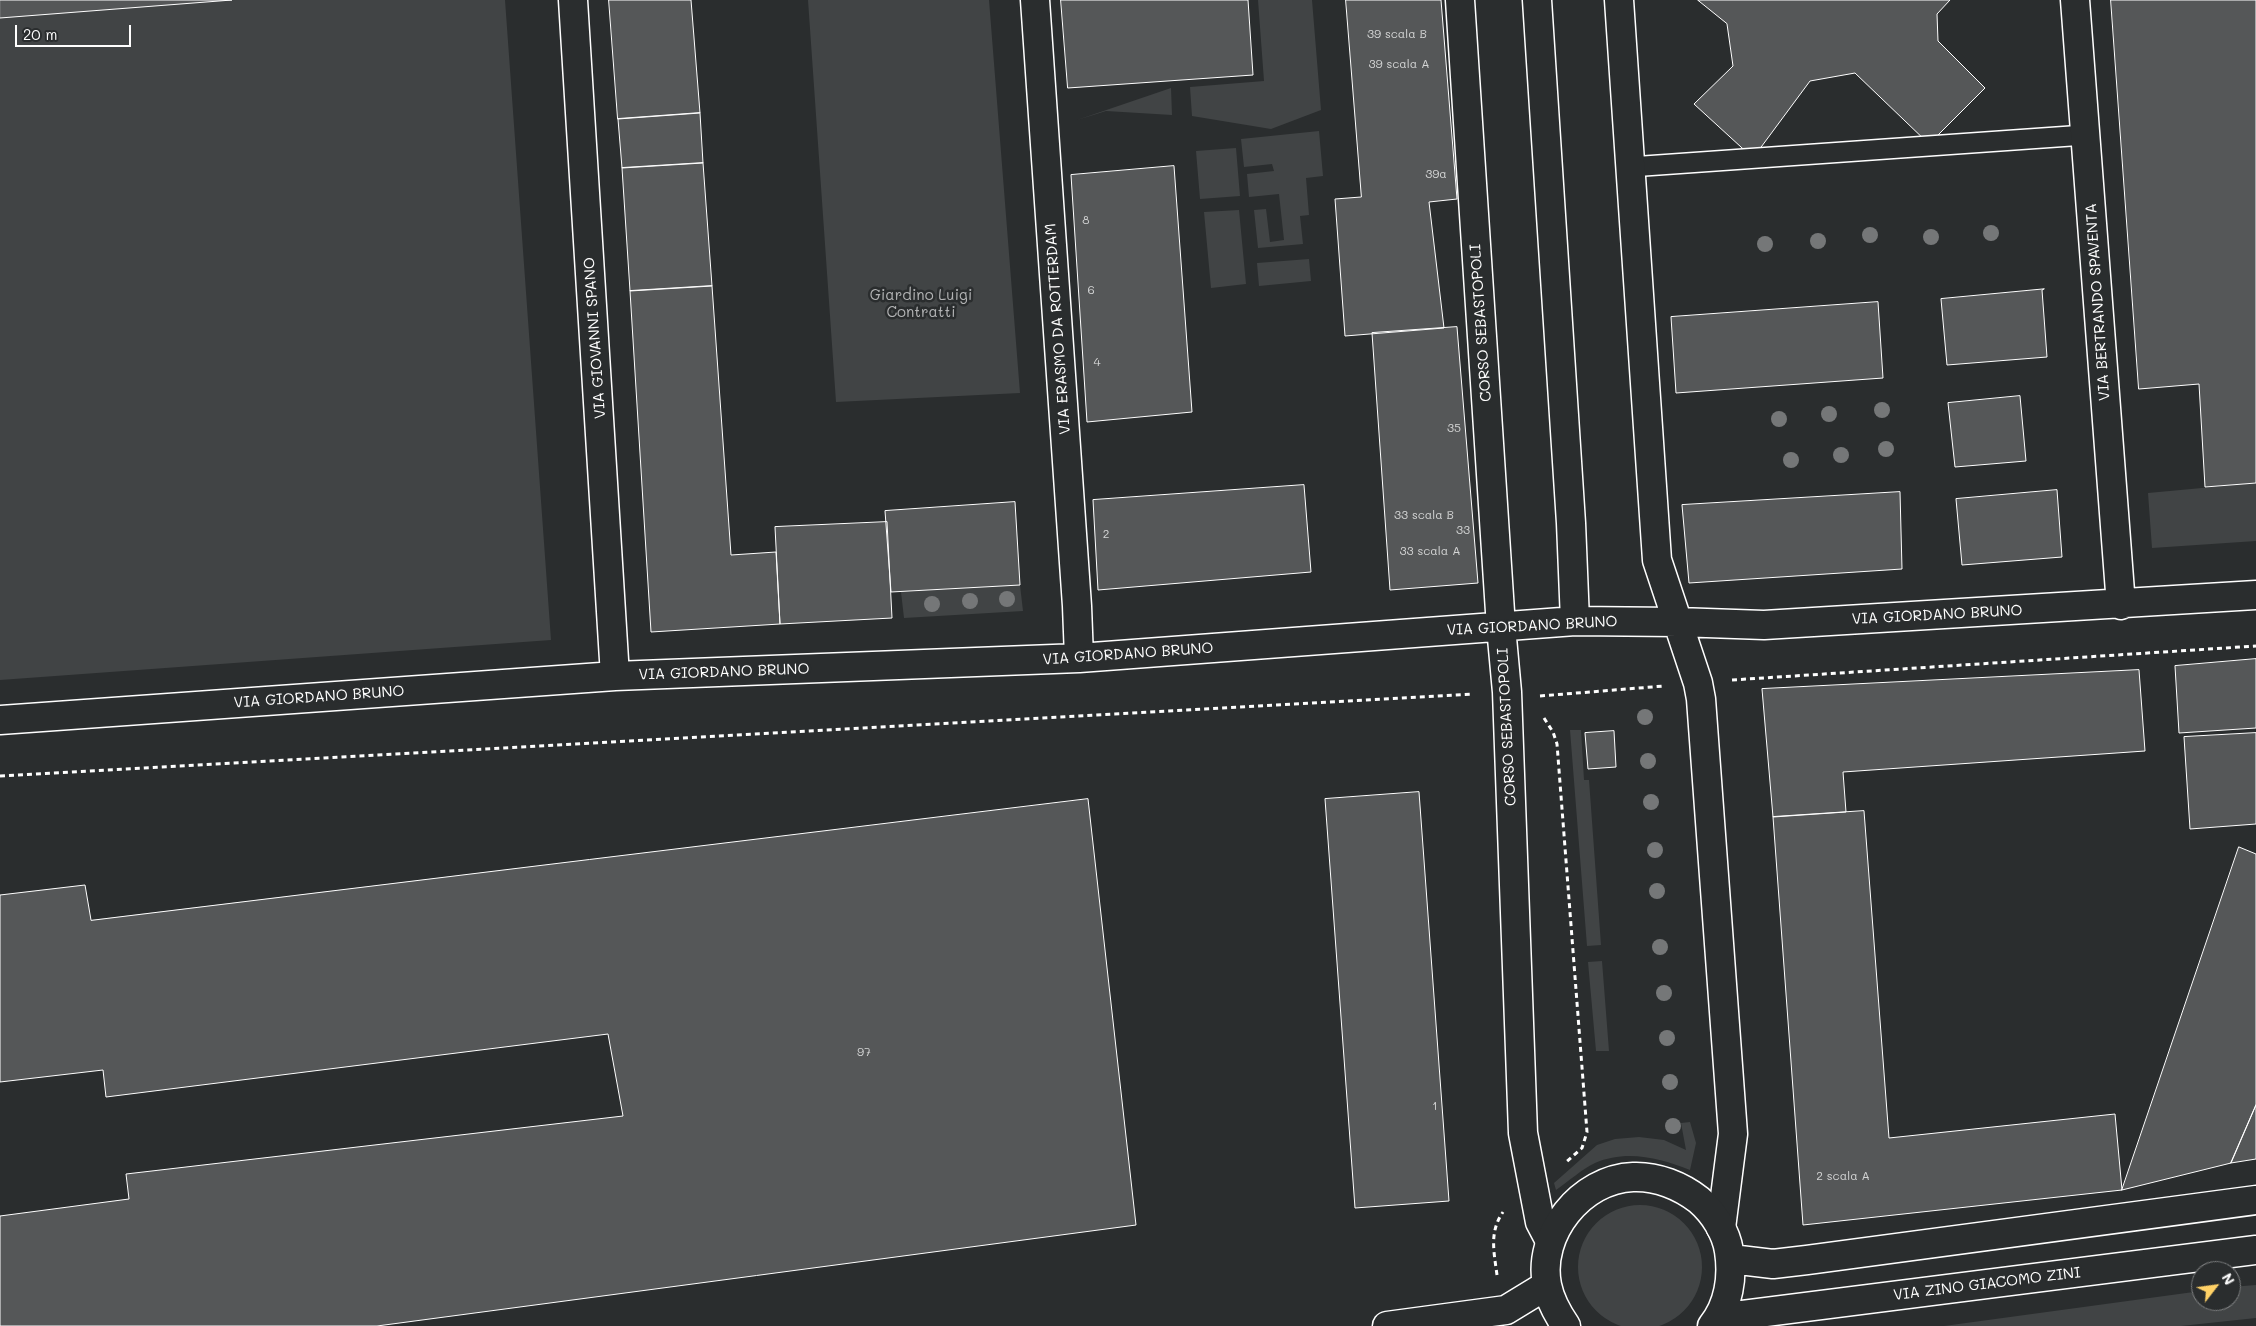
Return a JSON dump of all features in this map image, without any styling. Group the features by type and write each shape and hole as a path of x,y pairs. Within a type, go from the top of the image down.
{"street":[{"name":"VIA GIOVANNI SPANO","path":"573,0 616,676"},
{"name":"VIA ERASMO DA ROTTERDAM","path":"1034,0 1077,606 1078,658"},
{"name":"CORSO SEBASTOPOLI","path":"1460,0 1501,627 1507,692 1523,1133 1540,1222 1550,1241"},
{"path":"1537,0 1571,523 1575,621"},
{"path":"1618,0 1658,560 1698,683 1733,1134 1721,1228"},
{"name":"VIA BERTRANDO SPAVENTA","path":"2075,0 2121,604"},
{"name":"VIA GIORDANO BRUNO","path":"0,720 616,676 1078,658 1575,621 1764,625 2256,595"},
{"path":"1566,1326 1555,1309 1547,1285 1546,1263 1550,1241 1563,1216 1581,1197 1605,1183 1633,1177 1660,1180 1686,1190 1707,1207 1721,1228 1728,1245 1730,1259 1728,1294 1715,1322"},
{"path":"1730,1259 1773,1264 2256,1200"},
{"name":"VIA ZINO GIACOMO ZINI","path":"1715,1322 2256,1250"},
{"path":"1386,1326 1506,1310 1547,1285"}],"lane":[{"path":"1630,167 2085,135"}],"path":[{"path":"0,776 1507,692 1539,696 1698,683 2256,646"},
{"path":"1506,1310 1498,1287 1492,1239 1496,1222 1503,1212 1533,1191 1547,1176 1582,1148 1587,1132 1557,744 1554,732 1539,712 1507,692"}],"green space":[{"path":"0,0 505,0 551,640 0,680"},
{"name":"Giardino Luigi Contratti","path":"808,0 989,0 1020,393 836,402"},
{"path":"1258,0 1312,0 1321,110 1271,129 1192,116 1190,87 1264,81"},
{"path":"1171,88 1172,115 1106,111 1077,120"},
{"path":"1319,131 1323,176 1306,178 1309,215 1300,216 1303,244 1258,248 1254,210 1266,209 1270,242 1284,240 1279,194 1249,197 1247,174 1274,171 1272,164 1244,167 1241,139"},
{"path":"1236,148 1240,196 1200,199 1196,151"},
{"path":"1239,210 1246,284 1211,288 1204,212"},
{"path":"1309,259 1311,281 1259,286 1257,263"},
{"path":"2256,483 2256,541 2152,548 2148,493"},
{"path":"1020,585 1023,611 904,618 901,592"},
{"path":"1570,730 1581,730 1584,780 1589,780 1601,945 1587,946"},
{"path":"1602,961 1609,1051 1596,1051 1588,962"},
{"path":"1690,1122 1696,1143 1690,1170 1655,1159 1619,1156 1595,1163 1556,1190 1554,1183 1597,1145 1615,1139 1639,1137 1664,1140 1686,1150 1681,1123"},
{"path":"1640,1205 1664,1210 1684,1223 1697,1243 1702,1267 1697,1291 1684,1311 1664,1324 1640,1329 1616,1324 1596,1311 1583,1291 1578,1267 1583,1243 1596,1223 1616,1210"},
{"path":"2256,1285 2256,1318 2181,1326 1944,1326 2191,1292 2191,1311 2241,1311 2241,1286"}],"building":[{"path":"0,0 232,0 0,18"},
{"path":"609,0 691,0 700,113 618,119"},
{"path":"1061,0 1248,0 1253,75 1068,88"},
{"path":"1346,0 1441,0 1457,199 1429,202 1444,328 1345,336 1335,199 1361,197"},
{"path":"1698,0 1950,0 1937,14 1938,41 1985,88 1929,144 1855,73 1810,81 1753,158 1694,104 1733,66 1727,24"},
{"path":"2111,0 2256,0 2256,483 2205,487 2199,384 2139,389"},
{"path":"700,113 703,163 622,168 618,119"},
{"path":"703,163 712,286 630,291 622,168"},
{"path":"1174,166 1192,412 1087,422 1071,175"},
{"path":"712,286 731,555 776,552 780,624 651,632 630,291"},
{"path":"2044,289 2042,290 2047,357 1947,365 1941,299"},
{"path":"1878,302 1883,378 1676,393 1671,317"},
{"path":"1457,327 1478,583 1390,590 1372,333"},
{"path":"2020,396 2026,461 1955,467 1948,403"},
{"path":"1304,485 1311,572 1098,590 1093,500"},
{"path":"2057,490 2062,557 1962,565 1956,499"},
{"path":"1900,492 1902,569 1689,583 1682,505"},
{"path":"1015,502 1020,585 891,592 885,511"},
{"path":"887,522 892,618 780,624 775,527"},
{"path":"2256,659 2256,728 2179,733 2175,666"},
{"path":"2139,670 2145,751 1843,772 1846,812 1773,817 1762,689"},
{"path":"1614,731 1616,767 1588,769 1585,733"},
{"path":"2256,733 2256,824 2190,829 2184,737"},
{"path":"1419,792 1449,1201 1355,1208 1325,799"},
{"path":"1088,799 1136,1225 377,1326 0,1326 0,1216 129,1199 126,1174 623,1116 608,1034 106,1097 103,1070 0,1082 0,895 85,885 91,920"},
{"path":"1864,811 1889,1138 2115,1114 2122,1190 1803,1225 1773,817"},
{"path":"2239,847 2256,854 2256,1105 2231,1163 2122,1190"},
{"path":"2256,1105 2256,1159 2231,1163"}]}
